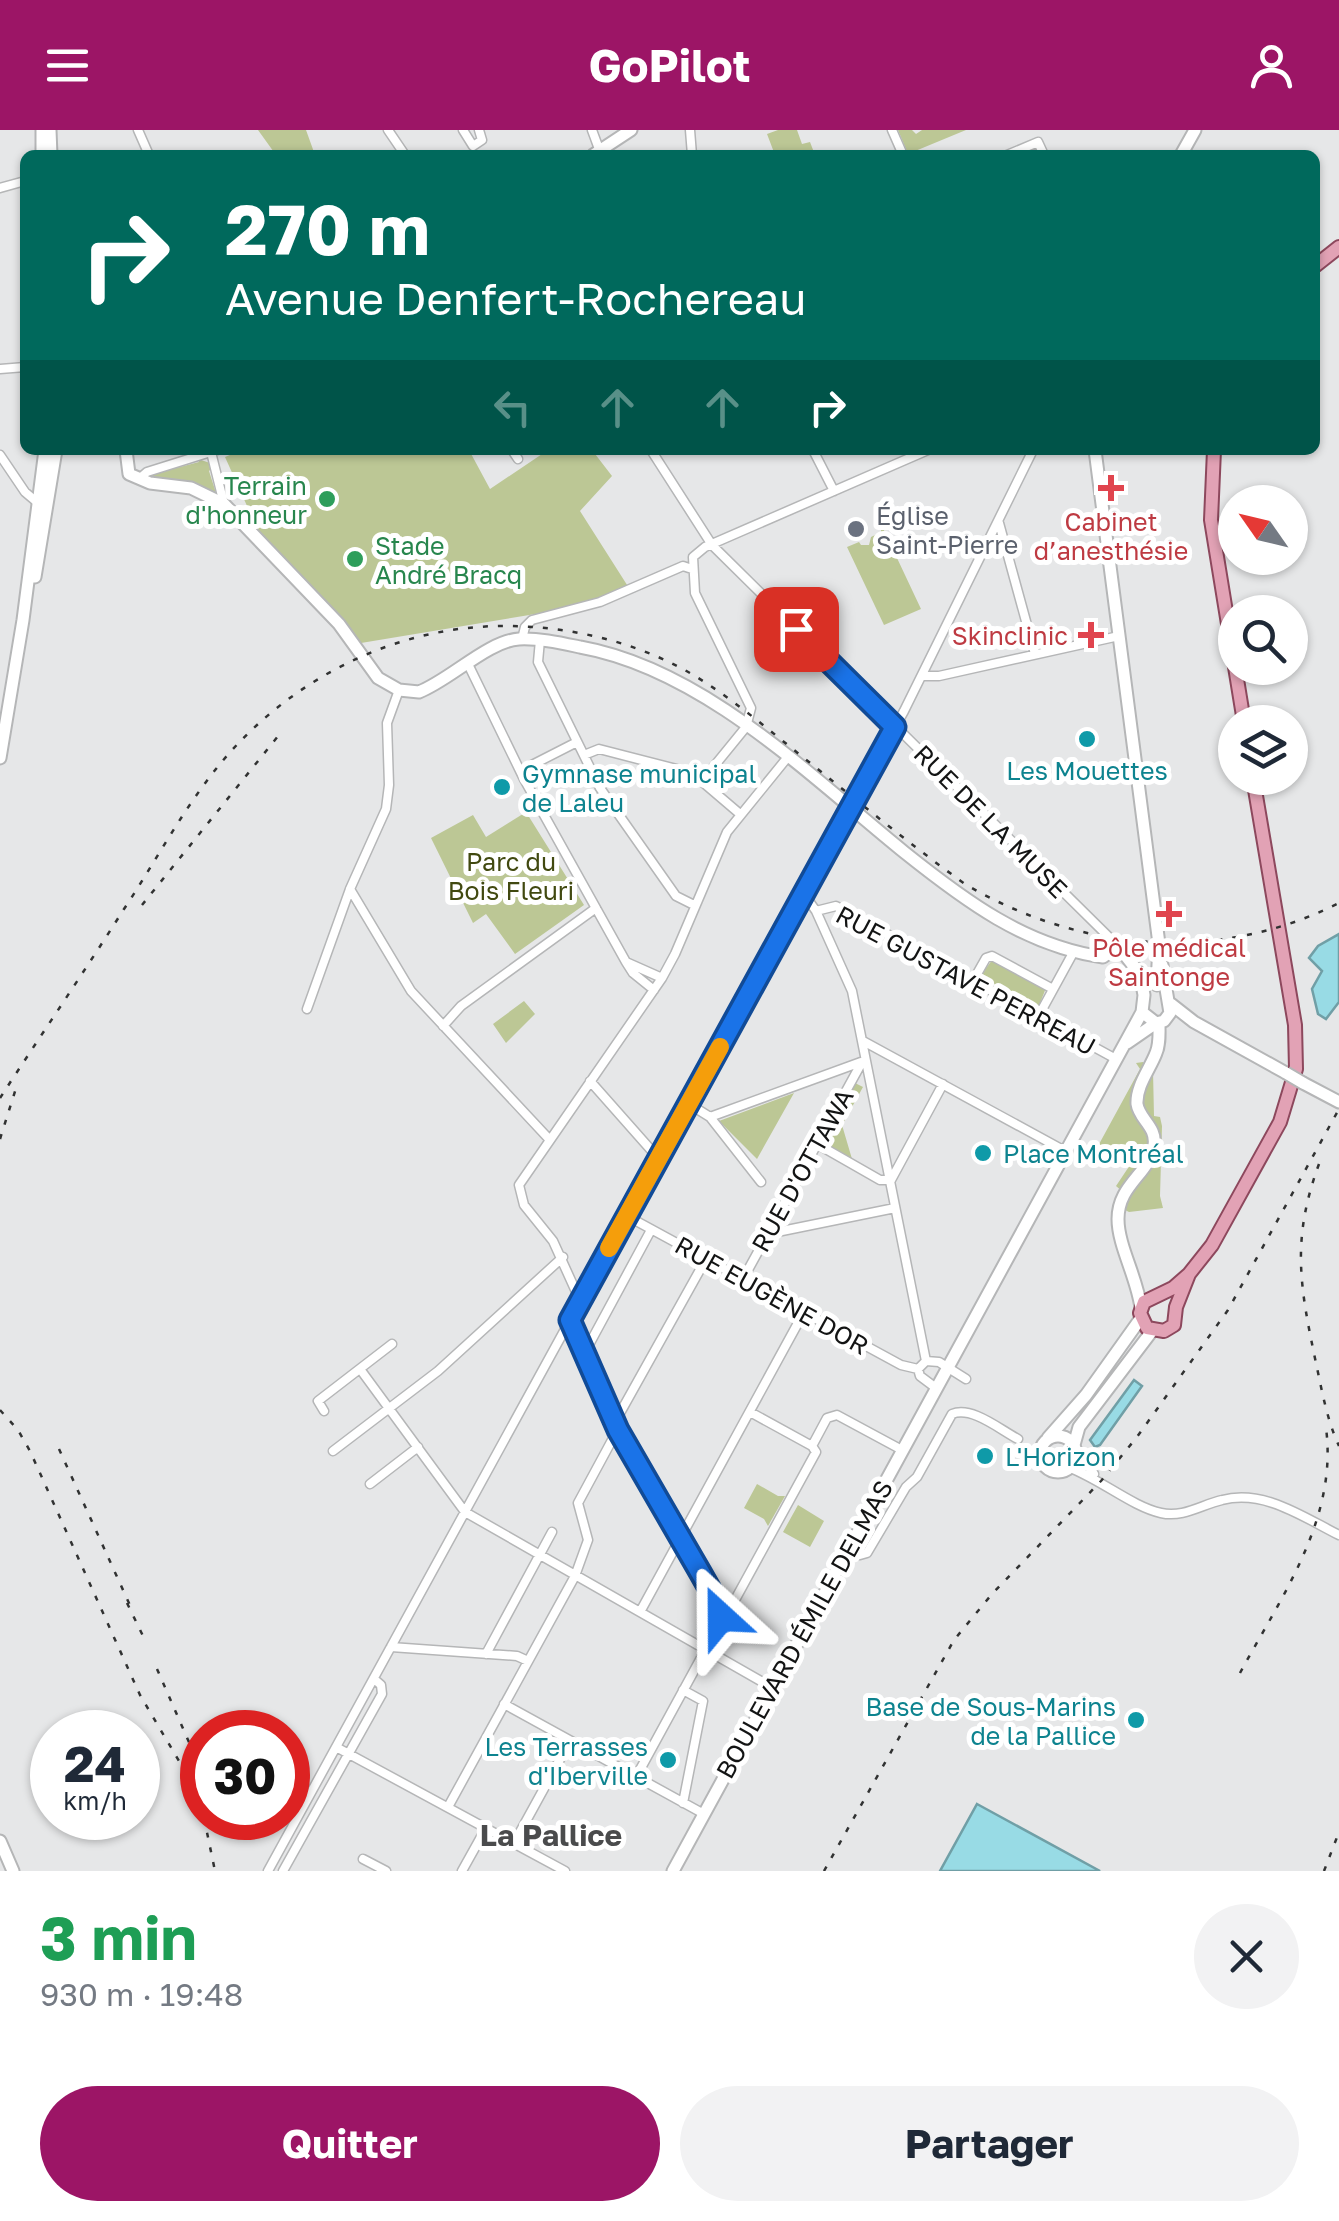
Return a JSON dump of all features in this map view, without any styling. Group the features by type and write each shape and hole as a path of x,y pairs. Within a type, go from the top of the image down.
{"main road":[{"path":"1214,455 1211,520 1241,705"},
{"path":"1189,1274 1157,1295 1141,1313 1152,1331 1164,1332 1174,1324 1189,1274 1221,1231 1268,1147 1289,1100 1298,1058 1256,795"},
{"path":"1157,1295 1168,1298 1176,1307"}],"street":[{"path":"599,150 631,130"},
{"path":"1019,150 1038,142 1042,150"},
{"path":"0,758 44,455"},
{"path":"23,620 33,587 55,455"},
{"path":"127,455 129,474 191,488 224,504 339,624 378,678 399,690 419,692 502,645 522,639 591,649 658,671 703,696 746,727 956,894 1042,943 1103,957 1118,946"},
{"path":"139,479 147,472 201,455"},
{"path":"215,455 224,504"},
{"name":"RUE DE LA MUSE","path":"654,455 712,545 1140,968 1155,989"},
{"path":"815,455 834,490"},
{"path":"702,781 746,727 751,708 695,594 693,557 704,547 916,455"},
{"path":"268,1871 895,727 1032,455"},
{"path":"1097,455 1158,963 1155,989 1142,1012 1160,1022 1194,1022"},
{"path":"0,456 26,492 44,500 33,587"},
{"path":"999,522 1035,654"},
{"path":"522,639 532,620 600,602 683,566 692,569"},
{"path":"922,676 939,676 1118,636"},
{"path":"540,640 538,662 600,788 676,896 694,905"},
{"path":"468,664 524,779 626,962 654,990"},
{"path":"307,1009 350,889 386,809 390,785 387,723 399,690"},
{"path":"530,766 577,742"},
{"path":"584,755 599,749 692,773 740,814"},
{"path":"582,1298 563,1257 519,1195 522,1176 662,978 727,832 787,758"},
{"path":"350,889 411,991 549,1139"},
{"path":"804,894 810,899 852,991 926,1361"},
{"name":"RUE GUSTAVE PERREAU","path":"816,912 836,906 1116,1059"},
{"path":"443,1026 461,1006 596,908"},
{"path":"1038,1017 1073,952"},
{"path":"973,981 990,956 1053,989"},
{"path":"626,962 662,978"},
{"path":"1140,968 1158,963"},
{"path":"1155,989 1194,1022 1334,1100"},
{"path":"1124,1044 1160,1022 1170,1013 1171,1004"},
{"name":"BOULEVARD ÉMILE DELMAS","path":"673,1871 1142,1012"},
{"path":"1160,1022 1158,1050 1138,1098 1154,1145 1147,1162 1121,1196 1118,1220 1137,1280 1141,1313 1086,1395 1040,1448 1042,1464 1056,1472 1070,1468 1165,1514 1185,1513 1222,1500 1252,1498 1271,1501 1339,1536"},
{"path":"863,1040 1065,1152"},
{"path":"710,1117 864,1061"},
{"name":"RUE D'OTTAWA","path":"742,1279 864,1061"},
{"path":"590,1081 659,1158"},
{"path":"890,1180 943,1084"},
{"path":"689,1104 710,1117 761,1182"},
{"path":"816,1144 880,1180 890,1180"},
{"path":"770,1229 777,1232 895,1208"},
{"name":"RUE EUGÈNE DOR","path":"627,1216 901,1366 918,1369"},
{"path":"584,1354 652,1230"},
{"path":"333,1451 438,1371 563,1257"},
{"path":"448,1807 575,1576 588,1540 578,1504 706,1259"},
{"path":"1137,1280 1157,1295"},
{"path":"640,1612 804,1312"},
{"path":"570,1320 616,1426 721,1612 719,1625 636,1777"},
{"path":"1070,1468 1079,1427 1152,1331"},
{"path":"324,1411 318,1401 392,1344"},
{"path":"936,1388 920,1376 918,1369 926,1361 933,1360 966,1379"},
{"path":"360,1369 466,1512 772,1688"},
{"path":"721,1612 730,1609 815,1456 812,1446 750,1412"},
{"path":"848,1549 860,1555 868,1553 952,1414 968,1412 1018,1439"},
{"path":"812,1446 827,1418 836,1415 902,1450"},
{"path":"1048,1438 1065,1437 1101,1481"},
{"path":"370,1484 418,1447"},
{"path":"486,1654 552,1532"},
{"path":"391,1647 516,1656 528,1661"},
{"path":"284,1871 382,1694 374,1679"},
{"path":"683,1802 703,1701 684,1690"},
{"path":"504,1704 704,1814"},
{"path":"514,1843 570,1740"},
{"path":"336,1747 514,1843 547,1867 565,1871"},
{"path":"462,1871 486,1828"},
{"path":"0,1842 13,1871"},
{"path":"364,1859 385,1871"}],"green space":[{"path":"258,130 306,130 313,150 272,150"},
{"path":"797,130 802,144 810,142 813,150 773,150 767,134"},
{"path":"898,130 912,130 916,134 922,130 966,130 918,150 906,150"},
{"path":"472,455 490,489 541,455 596,455 612,476 580,511 629,588 584,606 361,643 261,537 225,457"},
{"path":"198,459 210,463 216,493 193,485 153,480 153,474 199,462"},
{"path":"881,524 921,609 884,625 847,547 859,542 869,545 871,537 881,532"},
{"name":"Parc du Bois Fleuri","path":"526,812 584,905 515,954 486,914 473,923 431,838 473,815 486,837"},
{"path":"993,959 1046,988 1038,1008 980,976"},
{"path":"524,1001 535,1014 506,1043 493,1024"},
{"path":"1143,1062 1153,1071 1154,1116 1160,1117 1162,1126 1163,1208 1129,1212 1119,1207 1123,1192 1116,1186 1130,1165 1128,1151 1118,1145 1106,1148 1100,1161 1092,1157 1140,1069 1136,1063"},
{"path":"855,1083 863,1087 842,1125 852,1159 822,1143"},
{"path":"794,1093 757,1159 719,1121"},
{"path":"757,1484 785,1496 768,1526 764,1519 744,1508"},
{"path":"798,1505 824,1521 810,1547 783,1532"}],"water":[{"path":"1339,934 1339,1002 1326,1019 1318,1014 1312,989 1322,971 1309,958 1318,946"},
{"path":"1134,1380 1142,1386 1095,1447 1090,1440"},
{"path":"977,1804 1100,1871 940,1871"}],"railway":[{"path":"0,1098 184,813 234,748 266,717 339,667 380,649 465,628 557,629 626,645 669,662 732,701 965,884 1009,907 1055,924 1102,936 1198,942 1246,935 1339,903"},
{"path":"142,905 283,730"},
{"path":"0,1139 17,1085"},
{"path":"824,1871 954,1640 1137,1437 1228,1310 1339,1109"},
{"path":"1319,1164 1304,1216 1301,1264 1310,1336 1339,1446"},
{"path":"0,1410 30,1451 140,1695 180,1763"},
{"path":"1240,1673 1288,1586 1315,1525 1327,1462 1326,1428"},
{"path":"59,1449 133,1612"},
{"path":"127,1603 144,1638"},
{"path":"157,1669 180,1722"},
{"path":"1324,1871 1339,1832"},
{"path":"209,1840 215,1871"}],"slow traffic":[{"path":"609,1248 720,1047"}],"place":[{"name":"Cabinet d’anesthésie","path":"1111,488"},
{"name":"Terrain d'honneur","path":"327,499"},
{"name":"Église Saint-Pierre","path":"856,529"},
{"name":"Stade André Bracq","path":"355,559"},
{"name":"Skinclinic","path":"1091,635"},
{"name":"Les Mouettes","path":"1087,739"},
{"name":"Gymnase municipal de Laleu","path":"502,787"},
{"name":"Pôle médical Saintonge","path":"1169,914"},
{"name":"Place Montréal","path":"983,1153"},
{"name":"L'Horizon","path":"985,1456"},
{"name":"Base de Sous-Marins de la Pallice","path":"1136,1720"},
{"name":"Les Terrasses d'Iberville","path":"668,1760"}],"district":[{"name":"La Pallice","path":"551,1835"}],"route":[{"path":"721,1617 717,1602 618,1430 570,1320 895,727 796,629"}]}
